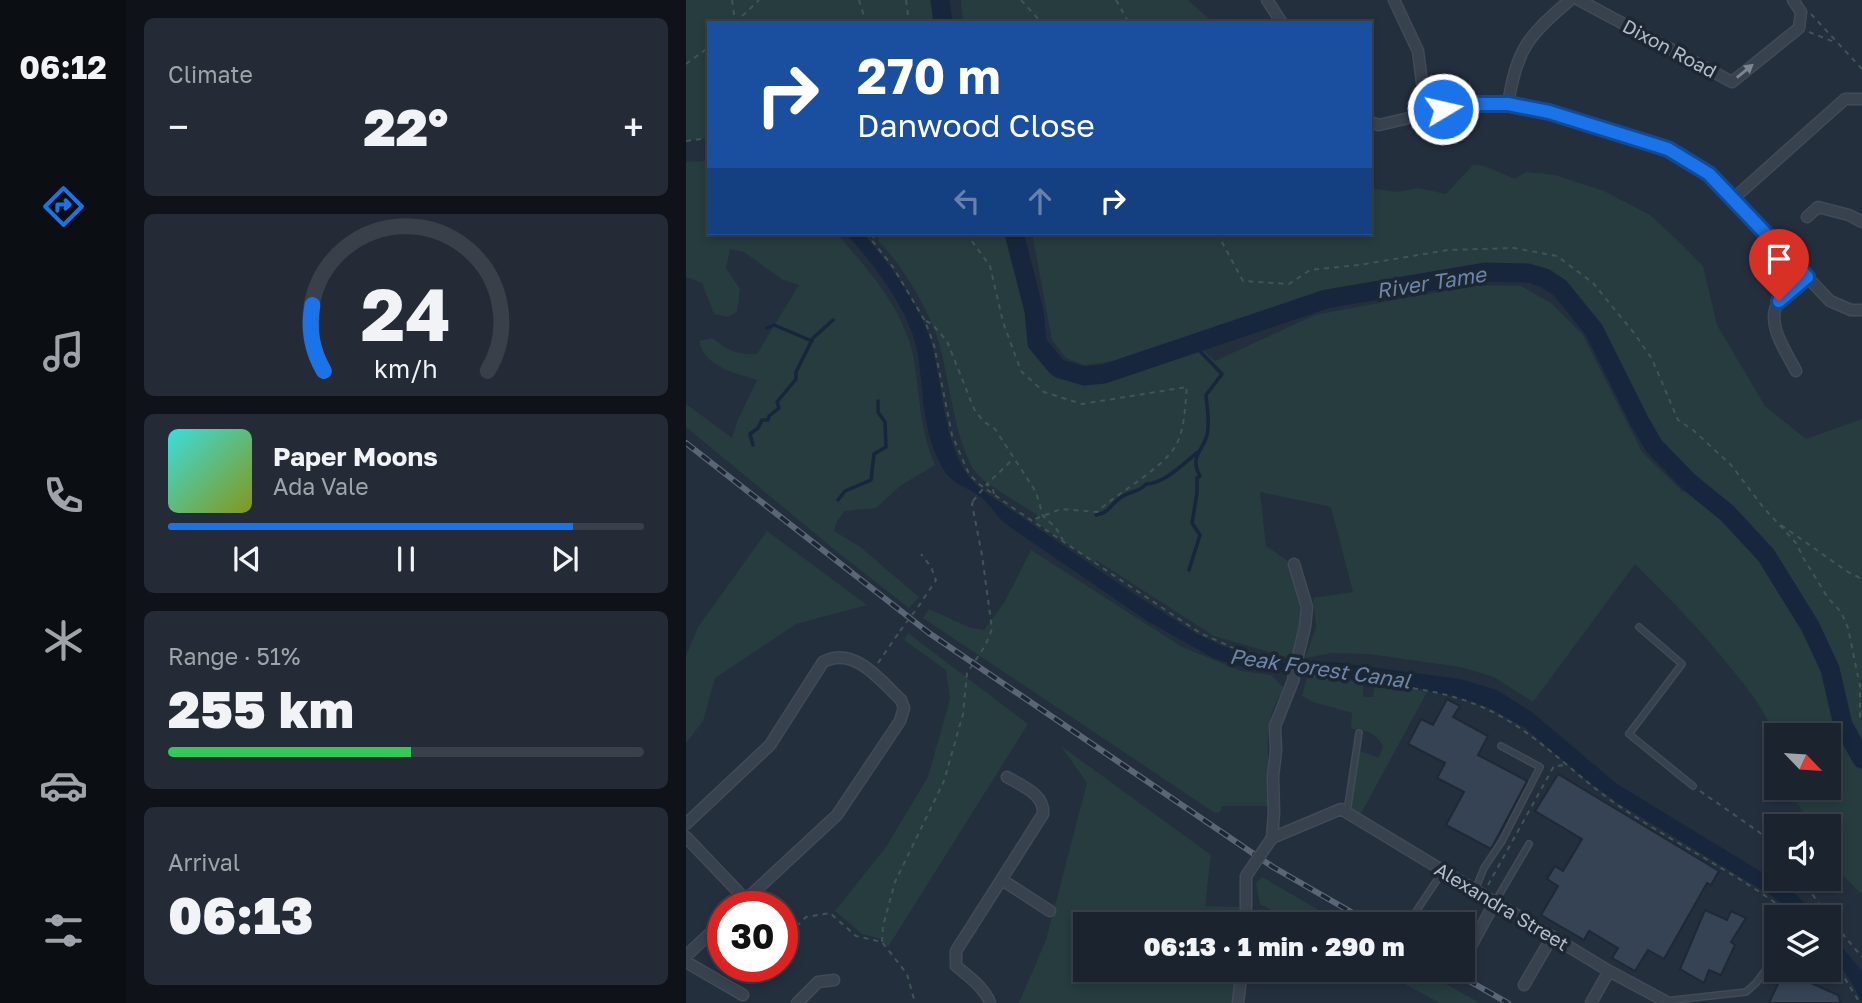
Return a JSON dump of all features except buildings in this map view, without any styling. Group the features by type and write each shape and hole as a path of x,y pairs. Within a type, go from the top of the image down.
{"street":[{"path":"1267,0 1281,21"},
{"path":"1394,0 1418,51 1426,114"},
{"path":"1508,104 1513,76 1523,48 1544,23 1570,0"},
{"name":"Dixon Road","path":"1579,0 1732,82 1799,28"},
{"path":"1793,0 1801,12 1799,28"},
{"path":"1733,199 1845,99 1862,99"},
{"path":"1372,123 1379,125 1460,104 1508,104 1549,112 1668,149 1709,174 1830,301 1851,310 1862,310"},
{"path":"1807,217 1818,207 1849,215 1862,222"},
{"path":"1796,371 1777,331 1774,312 1779,301 1807,277"},
{"path":"1246,912 1246,876 1272,838 1275,813 1275,726 1295,677 1293,659 1305,627 1307,607 1294,564"},
{"path":"686,824 770,745 823,662 844,657 855,660 901,700 904,708 900,721 837,815 756,891"},
{"path":"990,1003 978,985 956,966 956,951 1044,809 1038,796 1007,777"},
{"path":"1272,838 1344,811"},
{"name":"Alexandra Street","path":"1344,811 1665,1002"},
{"path":"686,837 733,891"},
{"path":"1002,880 1050,911"},
{"path":"1475,939 1495,902"},
{"path":"686,956 707,936"},
{"path":"1524,985 1552,937"},
{"path":"686,962 743,995"},
{"path":"1591,1003 1609,971"},
{"path":"797,1003 818,982 834,980"},
{"path":"1238,1003 1241,982"}],"lane":[{"path":"1639,627 1682,664 1629,734 1693,786"},
{"path":"1344,811 1359,733"},
{"path":"1479,892 1483,868 1503,841 1540,767 1501,746"},
{"path":"1495,902 1529,844"},
{"path":"1416,912 1443,871"},
{"path":"1665,1002 1746,992 1764,972"}],"path":[{"path":"732,0 735,21"},
{"path":"737,21 759,0"},
{"path":"859,0 865,21"},
{"path":"906,0 909,21"},
{"path":"1021,0 1040,21"},
{"path":"1116,0 1128,21"},
{"path":"1801,12 1809,12 1862,69"},
{"path":"1799,28 1838,44"},
{"path":"686,64 707,48"},
{"path":"686,141 707,138"},
{"path":"868,235 910,294 925,321 937,355 952,435 969,474 994,495 1065,544 1200,633 1238,650 1293,659"},
{"path":"873,235 875,243"},
{"path":"967,235 990,266 1003,321 1020,371 1044,392 1082,404 1187,387 1184,418 1175,446 1152,470 1110,499 1097,512 1061,509 1035,519 1035,522"},
{"path":"1218,235 1243,281 1289,284 1310,270 1448,250 1514,248 1558,256 1592,283 1633,333 1652,359 1678,419 1731,465 1796,543 1828,598 1841,612 1848,628 1860,686 1862,722"},
{"path":"925,321 932,324 947,341 974,409 995,429 1036,492 1043,516 1056,528 1065,544"},
{"path":"882,942 883,926 895,882 944,781 963,714 967,673 985,646 992,629 972,504 987,484 1013,459"},
{"path":"987,484 993,489 994,495"},
{"path":"1776,521 1862,579"},
{"path":"872,673 936,580 931,567 921,554"},
{"path":"1295,677 1406,687 1463,700 1481,707 1522,728 1621,808 1779,905"},
{"path":"1479,892 1554,766 1567,765"},
{"path":"1693,786 1764,837"},
{"path":"798,925 806,917 830,913 856,936 882,942 907,974 915,1003"},
{"path":"1841,932 1862,957"},
{"path":"1841,972 1860,1003"}],"green space":[{"path":"686,0 940,0 943,21 707,21 707,138 686,141"},
{"path":"961,0 1188,0 1212,21 963,21"},
{"path":"707,161 707,235 838,235 871,275 901,321 913,355 923,424 935,465 900,486 876,508 845,511 837,521 834,531 859,546 919,597 909,608 686,427 686,404 732,438 757,380 731,372 714,363 702,350 699,341 712,338 733,351 757,354 799,285 783,280 744,252 730,249 726,268 740,289 737,312 728,317 714,314 702,283 686,277 686,162"},
{"path":"1473,165 1484,166 1515,179 1526,172 1555,175 1604,191 1650,215 1703,266 1717,325 1765,406 1806,439 1862,419 1862,895 1841,873 1841,814 1804,814 1796,800 1841,800 1841,723 1769,723 1750,692 1719,653 1635,564 1533,702 1494,677 1460,667 1369,654 1332,653 1305,658 1316,627 1313,598 1353,592 1331,507 1260,492 1266,546 1295,566 1307,607 1299,650 1294,649 1290,658 1214,636 1096,560 1096,564 1035,522 1037,515 985,481 971,465 959,432 935,331 906,275 879,242 878,235 1015,235 1034,311 1037,343 1056,366 1084,376 1104,374 1195,343 1215,361 1315,315 1475,285 1521,286 1551,303 1583,335 1642,452 1683,492 1687,481 1640,423 1600,342 1574,302 1559,287 1543,277 1529,273 1485,272 1326,299 1283,313 1282,306 1114,361 1084,365 1066,358 1052,340 1032,235 1372,235 1372,188 1397,192 1418,188 1446,194"},
{"path":"767,531 867,605 796,624 715,678 703,721 686,743 686,656 698,627"},
{"path":"1031,550 1182,647 1241,671 1271,675 1284,688 1273,710 1268,735 1269,772 1274,806 1222,806 1220,812 1215,813 923,618 929,609 971,628 984,630 1004,603"},
{"path":"908,633 1028,724 888,947 881,939 862,934 835,911 886,847 928,777 950,699 946,670 904,640"},
{"path":"1308,674 1319,678 1363,682 1363,697 1373,697 1375,683 1427,692 1358,819 1341,809 1354,765 1360,751 1379,758 1383,746 1370,733 1351,729 1352,713 1313,702 1302,696"},
{"path":"1061,746 1211,855 1205,906 1242,907 1242,912 1073,912 1073,982 1236,982 1233,1003 1019,1003 1046,940 1087,783"},
{"path":"1262,877 1322,912 1275,912 1260,904 1256,883"},
{"path":"1401,982 1442,982 1480,1003 1440,1003"}],"water":[{"name":"Peak Forest Canal","path":"847,235 865,235 890,266 913,302 933,348 951,439 970,478 986,493 1131,592 1195,633 1222,646 1287,664 1333,662 1460,679 1497,690 1533,713 1617,784 1764,874 1764,891 1791,891 1806,905 1783,905 1621,805 1591,784 1524,727 1489,708 1405,685 1321,676 1305,671 1255,670 1215,659 1149,622 1007,525 982,498 948,476 937,457 928,429 914,339 900,306 879,274"},
{"path":"1841,946 1862,971 1862,1002 1841,967"}],"waterway":[{"name":"River Tame","path":"940,0 943,21"},
{"name":"River Tame","path":"1015,235 1034,311 1037,343 1060,369 1084,376 1104,374 1326,299 1485,272 1528,273 1545,278 1560,288 1594,330 1654,446 1690,483 1727,513 1766,555 1810,626 1830,669 1843,725 1862,759"},
{"path":"753,445 750,434 758,428 762,420 768,420 779,408 777,402 796,379 796,372 813,338 833,320"},
{"path":"767,328 774,325 812,341"},
{"path":"1189,570 1200,535 1192,523 1197,478 1200,476 1196,458 1208,430 1206,395 1222,374 1193,344"},
{"path":"838,500 845,491 871,480 874,454 886,447 885,422 878,412 878,401"},
{"path":"1096,515 1107,511 1123,496 1167,477 1198,452"}],"railway":[{"path":"686,443 929,633 1273,867 1351,912"},
{"path":"1471,982 1508,1003"}],"route":[{"path":"1443,109 1460,104 1508,104 1549,112 1668,149 1709,174 1807,277 1779,301"}]}
